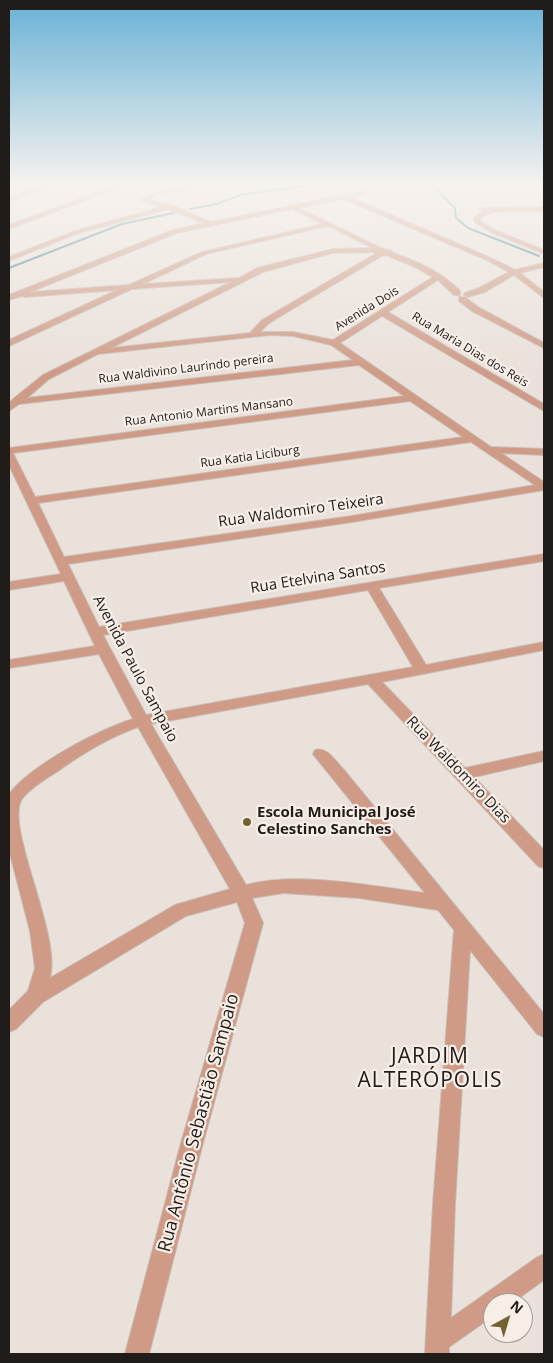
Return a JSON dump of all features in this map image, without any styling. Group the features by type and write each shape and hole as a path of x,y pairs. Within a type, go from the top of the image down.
{"street":[{"path":"9,258 36,248"},
{"path":"10,297 129,248"},
{"path":"9,342 123,289 222,248"},
{"path":"373,248 411,262 462,295 475,309 544,346"},
{"path":"462,248 514,272 544,296"},
{"path":"12,405 46,377 242,279 273,266 333,251 381,252"},
{"path":"253,334 260,326 281,312 381,252"},
{"path":"462,295 482,290 514,272 544,265"},
{"name":"Avenida Dois","path":"334,343 437,278"},
{"path":"10,297 242,279"},
{"name":"Rua Maria Dias dos Reis","path":"383,312 544,408"},
{"path":"97,352 253,334 281,333 334,343 471,439 544,487"},
{"name":"Rua Waldivino Laurindo pereira","path":"12,405 359,362"},
{"name":"Rua Antonio Martins Mansano","path":"9,451 412,398"},
{"name":"Rua Katia Liciburg","path":"33,500 471,439"},
{"path":"490,450 544,452"},
{"name":"Avenida Paulo Sampaio","path":"9,455 33,500 103,649 142,721 242,894"},
{"name":"Rua Waldomiro Teixeira","path":"61,561 352,519 544,487"},
{"name":"Rua Etelvina Santos","path":"96,632 544,557"},
{"path":"9,586 68,577"},
{"path":"372,586 422,670"},
{"path":"36,996 44,968 39,931 13,836 11,807 15,797 26,785 65,758 114,730 142,721 544,646"},
{"path":"9,664 103,649"},
{"name":"Rua Waldomiro Dias","path":"371,679 464,774 544,861"},
{"path":"320,754 339,774 544,1028"},
{"path":"464,774 544,756"},
{"path":"9,1023 36,996 181,910 262,888 302,886 359,891 442,903"},
{"name":"Rua Antônio Sebastião Sampaio","path":"137,1354 192,1143 254,923 242,894"},
{"path":"438,1348 444,1204 463,928"},
{"path":"438,1348 544,1266"}],"waterway":[{"path":"9,268 61,248"},
{"path":"518,248 539,256"}],"place":[{"name":"Escola Municipal José Celestino Sanches","path":"247,822"}],"district":[{"name":"JARDIM ALTERÓPOLIS","path":"430,1069"}]}
